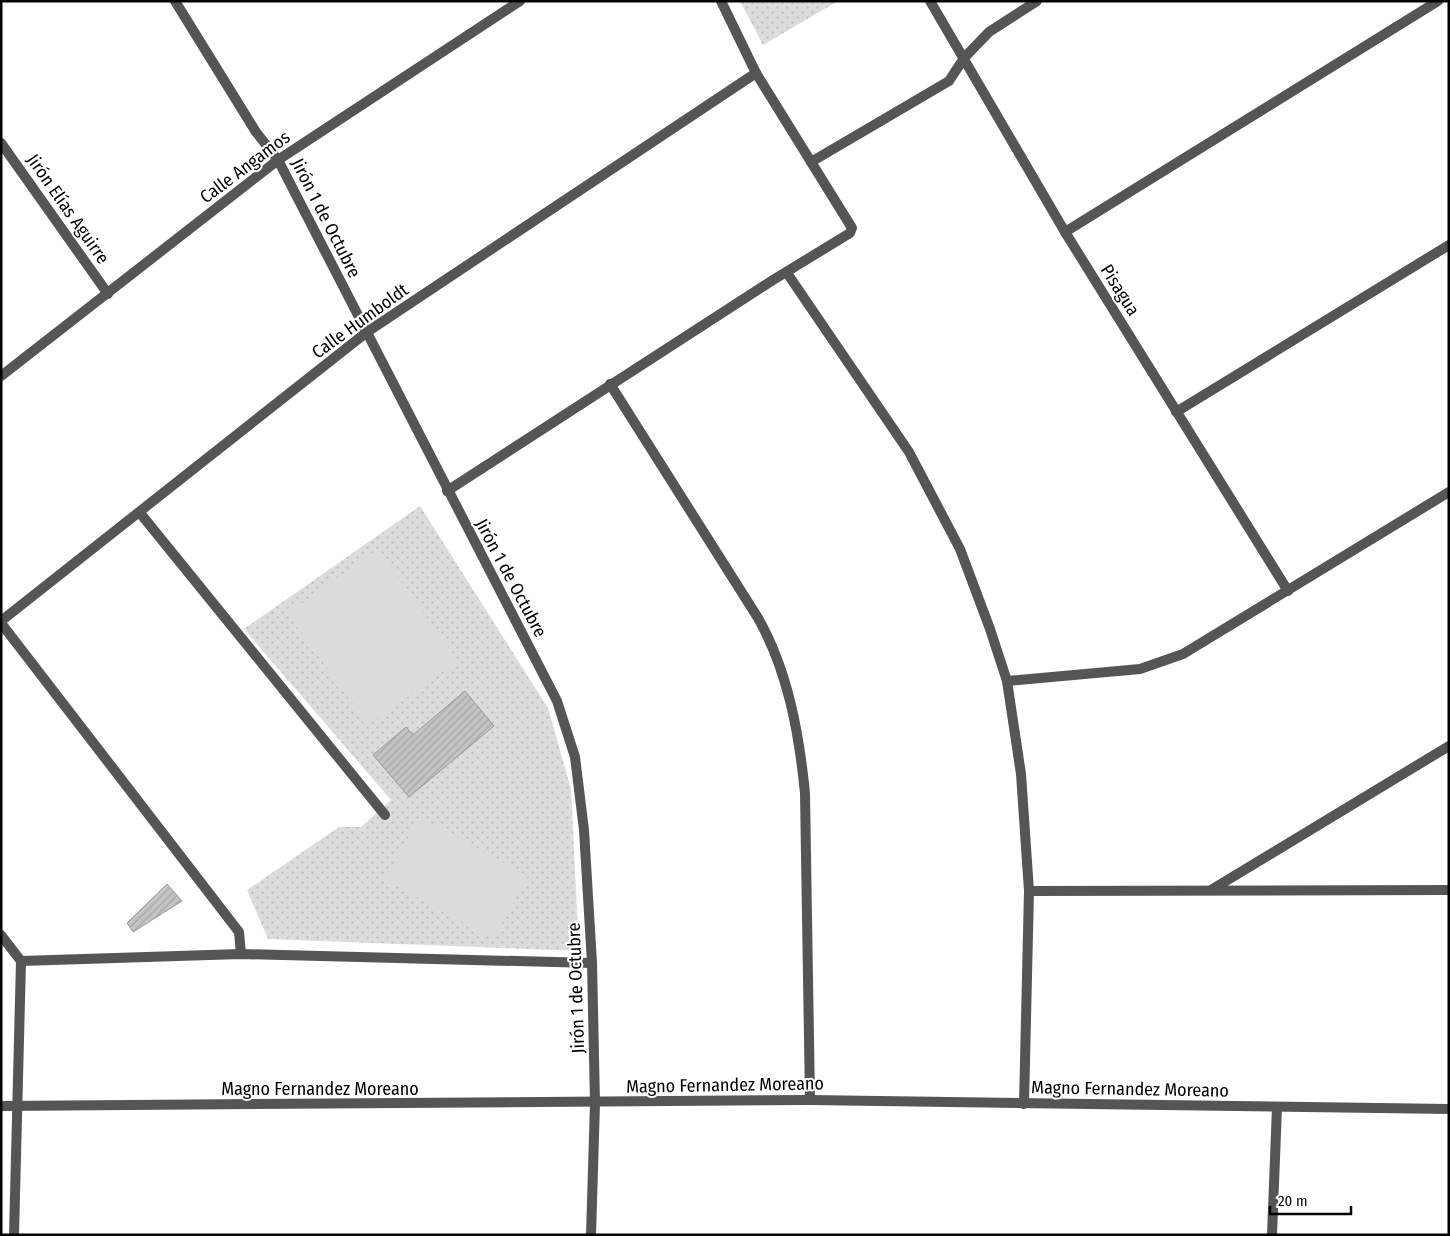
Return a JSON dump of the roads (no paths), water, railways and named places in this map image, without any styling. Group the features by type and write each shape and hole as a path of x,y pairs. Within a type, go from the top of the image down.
{"street":[{"name":"Jirón 1 de Octubre","path":"175,1 256,132 278,160 447,491 557,701 575,757 584,830 592,963 596,1103 591,1235"},
{"name":"Calle Angamos","path":"1,376 278,160 520,1"},
{"path":"447,491 610,384 852,230 756,73 721,1"},
{"name":"Pisagua","path":"930,1 1065,232 1288,591"},
{"path":"811,162 949,81 964,58 989,32 1037,1"},
{"path":"1065,232 1438,1"},
{"name":"Calle Humboldt","path":"1,622 367,332 756,73"},
{"name":"Jirón Elías Aguirre","path":"1,143 108,294"},
{"path":"1176,412 1449,245"},
{"path":"787,273 909,452 960,549 1007,681 1021,774 1029,891 1024,1104"},
{"path":"610,384 762,625 791,702 801,756 805,793 810,1100"},
{"path":"1007,681 1140,669 1183,654 1449,492"},
{"path":"140,512 385,815"},
{"path":"1,622 239,932 241,954"},
{"path":"1211,890 1449,746"},
{"path":"1029,891 1449,890"},
{"path":"1,935 20,961 14,1235"},
{"path":"20,961 241,954 592,963"},
{"name":"Magno Fernandez Moreano","path":"1,1106 810,1100 1449,1109"},
{"path":"1272,1235 1278,1107"}]}
